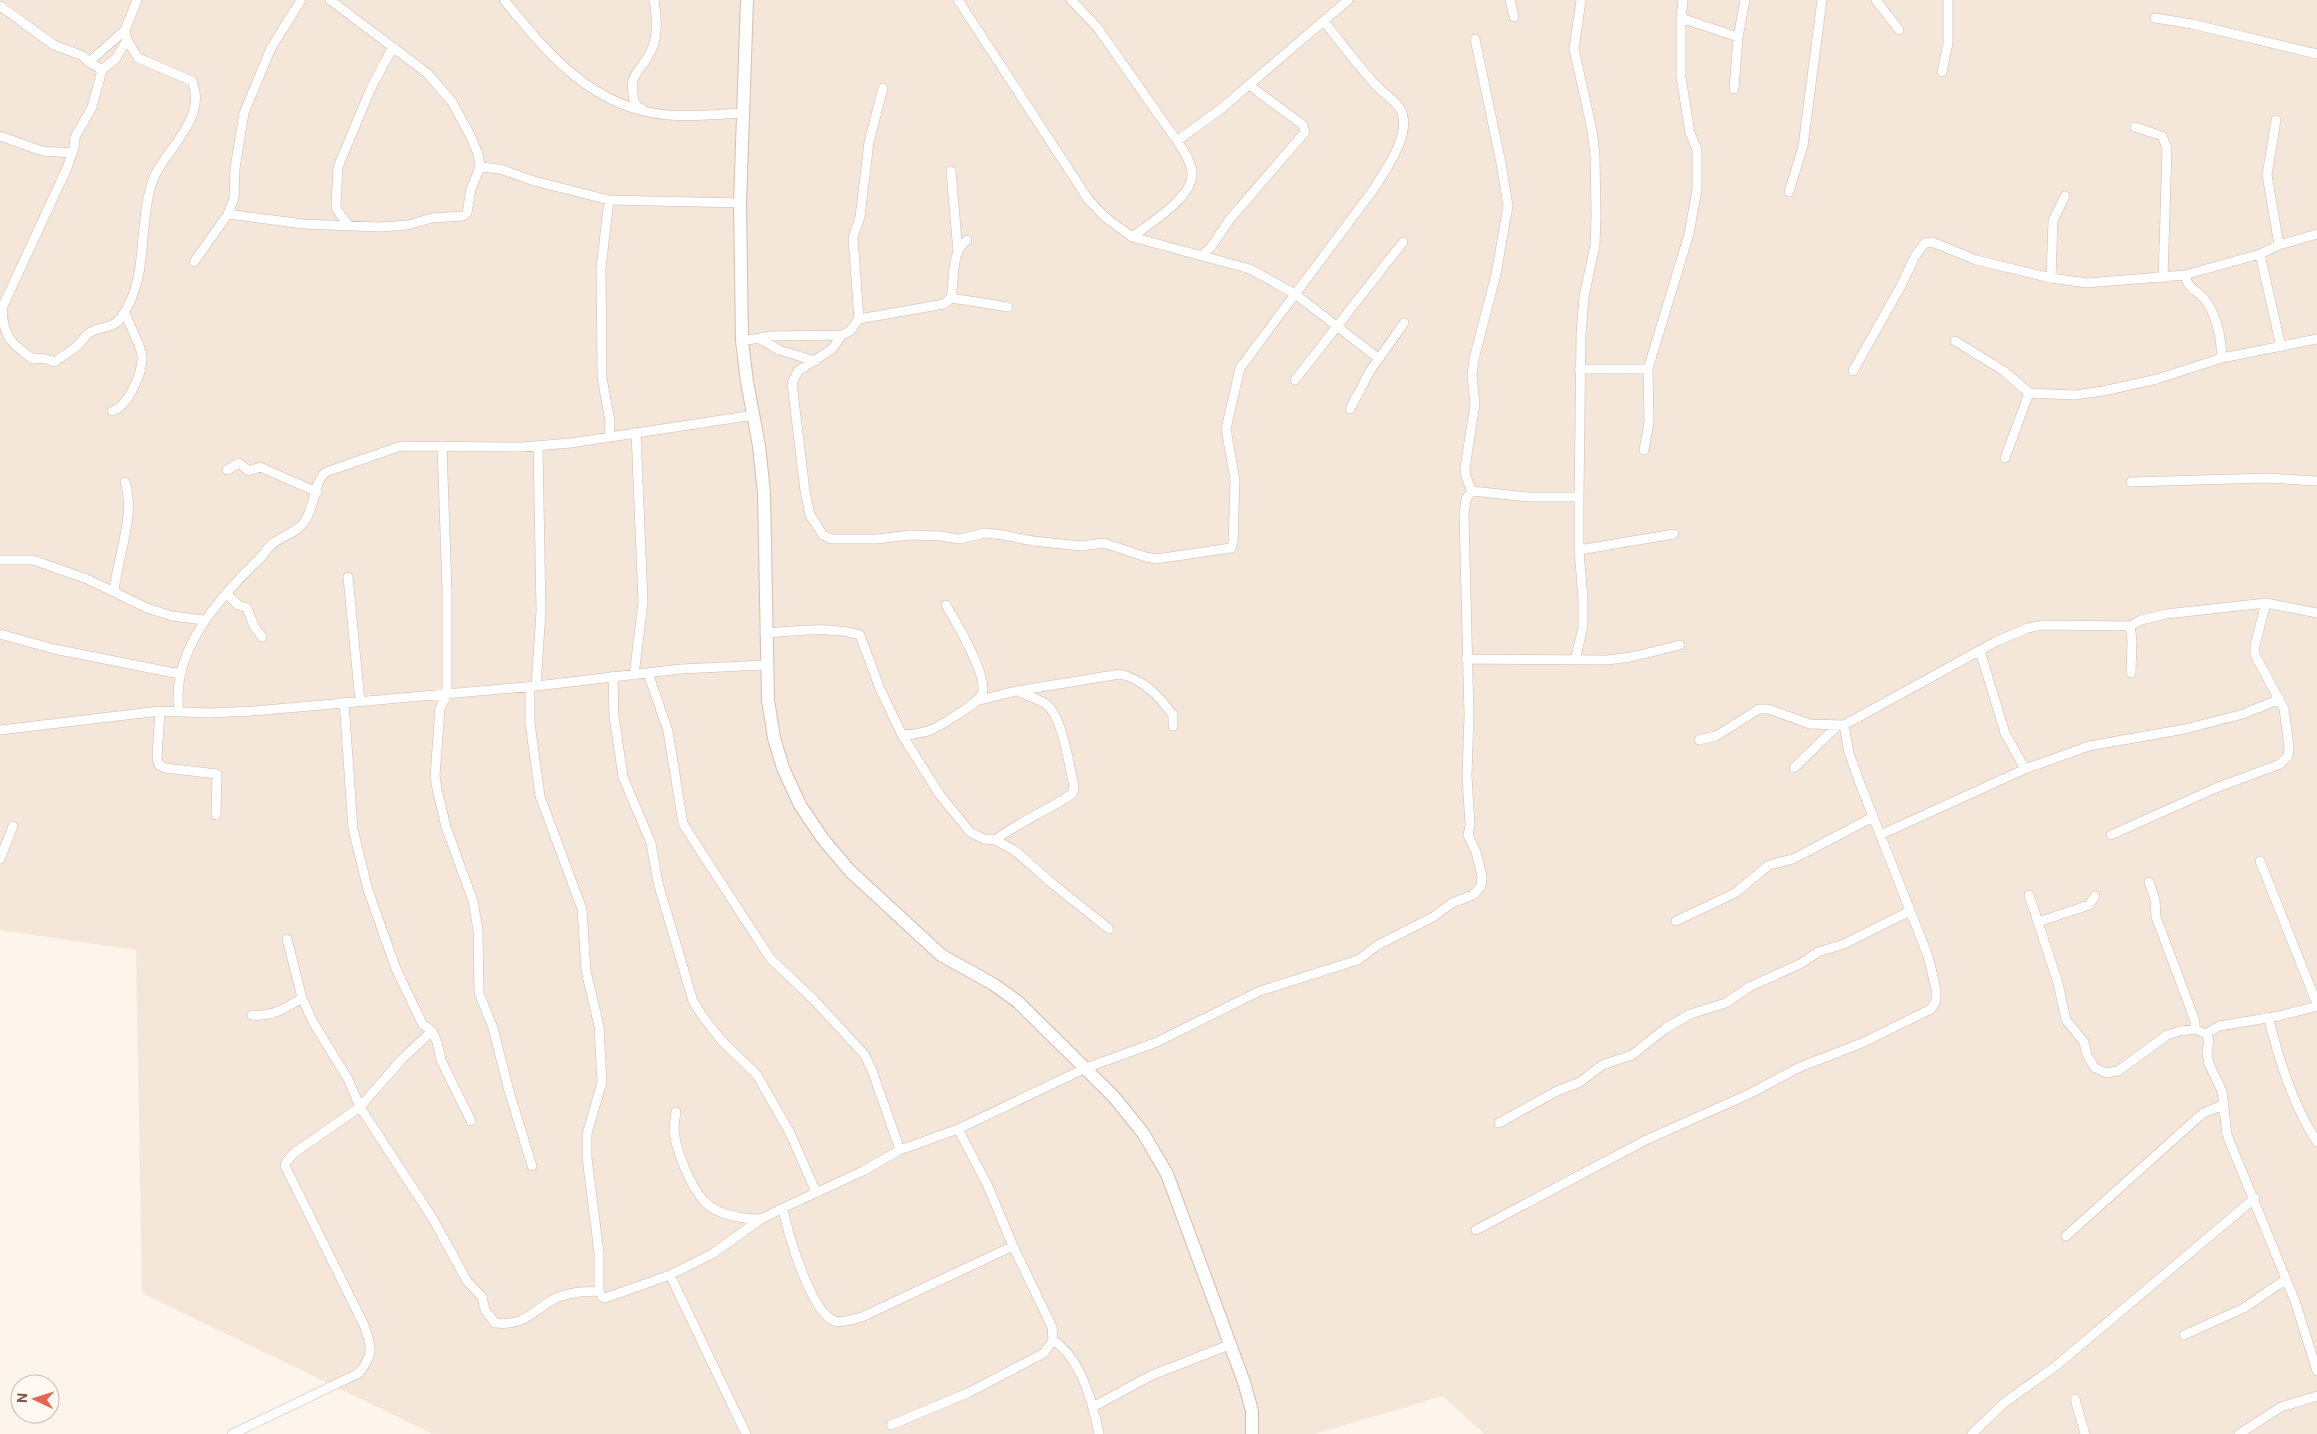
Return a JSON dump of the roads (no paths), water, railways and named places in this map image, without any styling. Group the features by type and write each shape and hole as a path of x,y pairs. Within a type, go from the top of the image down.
{"street":[{"path":"88,62 125,30 137,0"},
{"path":"194,262 228,214 234,198 235,168 244,113 271,48 301,0"},
{"path":"228,214 303,224 379,227 408,225 432,218 463,216 470,207 471,189 480,167 478,154 452,102 427,73 330,0"},
{"path":"504,0 570,73 597,94 620,104 646,111 684,115 744,113"},
{"path":"646,111 635,105 632,82 635,72 650,54 654,42 657,26 654,0"},
{"path":"747,0 740,203 742,341 746,382 754,415 764,493 765,633 768,700 774,738 781,761 800,805 823,839 850,871 908,927 941,955 993,984 1018,1002 1114,1097 1156,1151 1167,1174 1252,1411 1252,1434"},
{"path":"958,0 1088,199 1105,217 1132,237 1242,266 1296,294 1378,358"},
{"path":"1070,0 1097,27 1186,154 1192,171 1188,189 1163,213 1132,237"},
{"path":"1177,141 1222,108 1348,0"},
{"path":"1510,0 1514,17"},
{"path":"1575,660 1583,627 1578,497 1580,369 1584,297 1595,245 1596,215 1595,156 1592,130 1574,49 1581,0"},
{"path":"1644,450 1649,422 1648,369 1689,234 1697,189 1697,149 1690,133 1681,77 1681,18 1683,0"},
{"path":"1734,89 1738,37 1745,0"},
{"path":"1789,192 1803,146 1822,0"},
{"path":"1876,0 1899,30"},
{"path":"1942,72 1948,43 1948,0"},
{"path":"0,6 54,45 83,56 88,62 102,70"},
{"path":"1681,18 1738,37"},
{"path":"2155,18 2192,24 2317,54"},
{"path":"842,335 832,349 798,371 792,383 810,514 823,535 832,539 877,539 910,535 960,539 985,534 1003,534 1033,541 1081,546 1104,543 1146,558 1156,559 1231,548 1233,543 1235,480 1226,429 1240,368 1350,222 1392,160 1401,139 1403,125 1399,106 1378,89 1324,21"},
{"path":"125,30 127,40 138,58 188,78 194,87 194,105 185,132 162,164 151,187 137,289 125,313 116,324 90,332 55,362 42,358 33,359 9,340 5,331 2,308 72,153 75,137 92,107 102,70 116,58 127,40"},
{"path":"1472,491 1466,477 1465,468 1474,404 1472,375 1500,253 1508,206 1475,39"},
{"path":"349,226 337,210 338,167 371,88 393,47"},
{"path":"1201,256 1211,248 1230,218 1305,132 1303,126 1249,85"},
{"path":"742,341 771,336 842,335 850,331 859,319 853,237 860,217 869,142 883,88"},
{"path":"2276,120 2267,175 2279,245"},
{"path":"2135,127 2162,136 2167,148 2163,278"},
{"path":"0,136 42,151 72,153"},
{"path":"480,167 500,169 534,181 609,200 740,203"},
{"path":"951,171 958,252"},
{"path":"2051,278 2053,221 2065,196"},
{"path":"609,200 601,268 602,378 610,421 609,438"},
{"path":"1853,371 1901,286 1915,256 1925,243 1932,242 1976,260 2051,278 2087,283 2185,275 2260,254 2279,245 2317,234"},
{"path":"859,319 944,304 951,298 954,263 960,246 967,240"},
{"path":"1295,380 1335,326 1403,242"},
{"path":"2260,254 2281,346"},
{"path":"2185,275 2188,286 2200,294 2213,314 2218,327 2222,358"},
{"path":"951,298 1008,307"},
{"path":"112,411 117,410 128,397 137,380 142,355 125,313"},
{"path":"1350,409 1378,358 1404,323"},
{"path":"760,339 779,350 815,360"},
{"path":"1955,341 2004,371 2029,393 2075,395 2157,379 2222,358 2317,339"},
{"path":"1580,369 1648,369"},
{"path":"2005,458 2029,393"},
{"path":"179,712 180,674 204,620 269,545 298,529 306,520 317,492 318,482 326,472 375,453 401,446 538,446 609,438 636,432 754,415"},
{"path":"634,675 643,602 636,432"},
{"path":"442,446 447,590 447,695 440,708 435,776 446,828 473,901 479,938 479,993 493,1028 509,1091 532,1166"},
{"path":"538,446 541,611 530,723 540,796 582,909 586,971 599,1026 602,1082 587,1134 587,1142 599,1253 600,1291 602,1297 611,1298 670,1275 728,1245 762,1220 783,1208 900,1150 958,1129 1086,1068 1157,1042 1260,991 1358,960 1378,945 1432,917 1452,904 1473,895 1480,886 1482,876 1476,852 1468,835 1470,826 1464,515 1466,499 1472,491"},
{"path":"227,470 239,464 249,470 260,467 317,492"},
{"path":"2131,482 2267,478 2317,481"},
{"path":"114,592 127,517 128,494 124,482"},
{"path":"1472,491 1528,496 1578,497"},
{"path":"1579,550 1674,534"},
{"path":"0,560 33,560 88,579 147,608 172,616 204,620"},
{"path":"348,577 360,702"},
{"path":"226,593 238,605 247,608 254,626 262,637"},
{"path":"2111,835 2216,788 2280,764 2288,756 2287,722 2280,698 2254,655 2266,603"},
{"path":"1794,768 1841,725 2020,631 2042,625 2130,626 2141,620 2166,614 2266,603 2317,613"},
{"path":"902,735 927,733 976,701 983,692 982,683 960,628 946,605"},
{"path":"2130,626 2132,640 2131,673"},
{"path":"765,633 810,630 849,631 860,635 880,689 902,735 940,795 970,832 984,839 995,840 1014,850 1109,929"},
{"path":"0,634 54,649 180,674"},
{"path":"1466,659 1607,660 1631,657 1680,645"},
{"path":"1980,651 2005,733 2025,769"},
{"path":"0,730 160,711 210,713 253,711 447,695 682,668 766,664"},
{"path":"648,673 668,731 684,824 770,958 815,1001 864,1054 872,1070 900,1150"},
{"path":"976,701 1016,691 1110,675 1126,675 1140,682 1159,698 1173,715 1173,726"},
{"path":"614,676 615,724 623,777 651,842 658,883 694,1001 703,1018 722,1041 757,1075 790,1132 816,1192"},
{"path":"995,840 1032,815 1061,801 1072,792 1074,786 1058,721 1052,711 1045,704 1016,691"},
{"path":"1880,835 2025,769 2089,746 2185,729 2243,714 2280,698"},
{"path":"344,702 351,809 358,854 368,890 396,969 423,1025 432,1031 437,1042 441,1060 471,1121"},
{"path":"1699,740 1716,736 1759,710 1768,709 1810,724 1841,725"},
{"path":"160,711 157,757 159,765 165,768 217,774 216,815"},
{"path":"1476,1230 1646,1140 1749,1094 1800,1067 1862,1043 1931,1009 1936,1001 1936,989 1928,956 1873,817 1849,753 1841,725"},
{"path":"1676,921 1735,893 1769,865 1794,860 1873,817"},
{"path":"0,859 13,826"},
{"path":"2206,1034 2219,1026 2317,1005 2260,861"},
{"path":"2149,882 2155,899 2156,917 2192,1012 2195,1029"},
{"path":"2029,895 2066,1020 2084,1042 2087,1055 2095,1068 2106,1072 2118,1071 2167,1035 2195,1029 2206,1034 2209,1040 2209,1064 2222,1091 2227,1134 2255,1198 2308,1337 2317,1371"},
{"path":"2038,922 2089,905 2095,896"},
{"path":"1499,1123 1557,1091 1580,1082 1602,1065 1632,1055 1666,1028 1690,1014 1726,1003 1749,987 1800,964 1818,952 1844,944 1910,911"},
{"path":"287,939 302,998 313,1022 348,1079 360,1107 433,1219 467,1281 482,1297 485,1310 495,1323 516,1324 555,1299 572,1293 600,1291"},
{"path":"252,1015 268,1015 284,1010 302,998"},
{"path":"2268,1017 2285,1079 2306,1125 2317,1142"},
{"path":"232,1434 359,1373 370,1360 370,1342 364,1325 285,1166 294,1153 360,1107 402,1059 432,1031"},
{"path":"2066,1236 2203,1113 2223,1105"},
{"path":"676,1112 674,1131 680,1150 693,1186 705,1202 740,1219 762,1220"},
{"path":"891,1425 970,1392 1044,1353 1053,1340 1052,1327 1013,1246 987,1184 958,1129"},
{"path":"1972,1434 2004,1403 2057,1364 2255,1198"},
{"path":"783,1208 788,1235 803,1273 820,1308 829,1318 837,1322 862,1317 1013,1246"},
{"path":"670,1275 746,1434"},
{"path":"2184,1335 2244,1308 2285,1280"},
{"path":"1053,1340 1064,1348 1080,1374 1093,1407 1099,1434"},
{"path":"1093,1407 1150,1376 1229,1345"},
{"path":"2239,1434 2281,1408 2317,1396"},
{"path":"2075,1399 2085,1434"}]}
